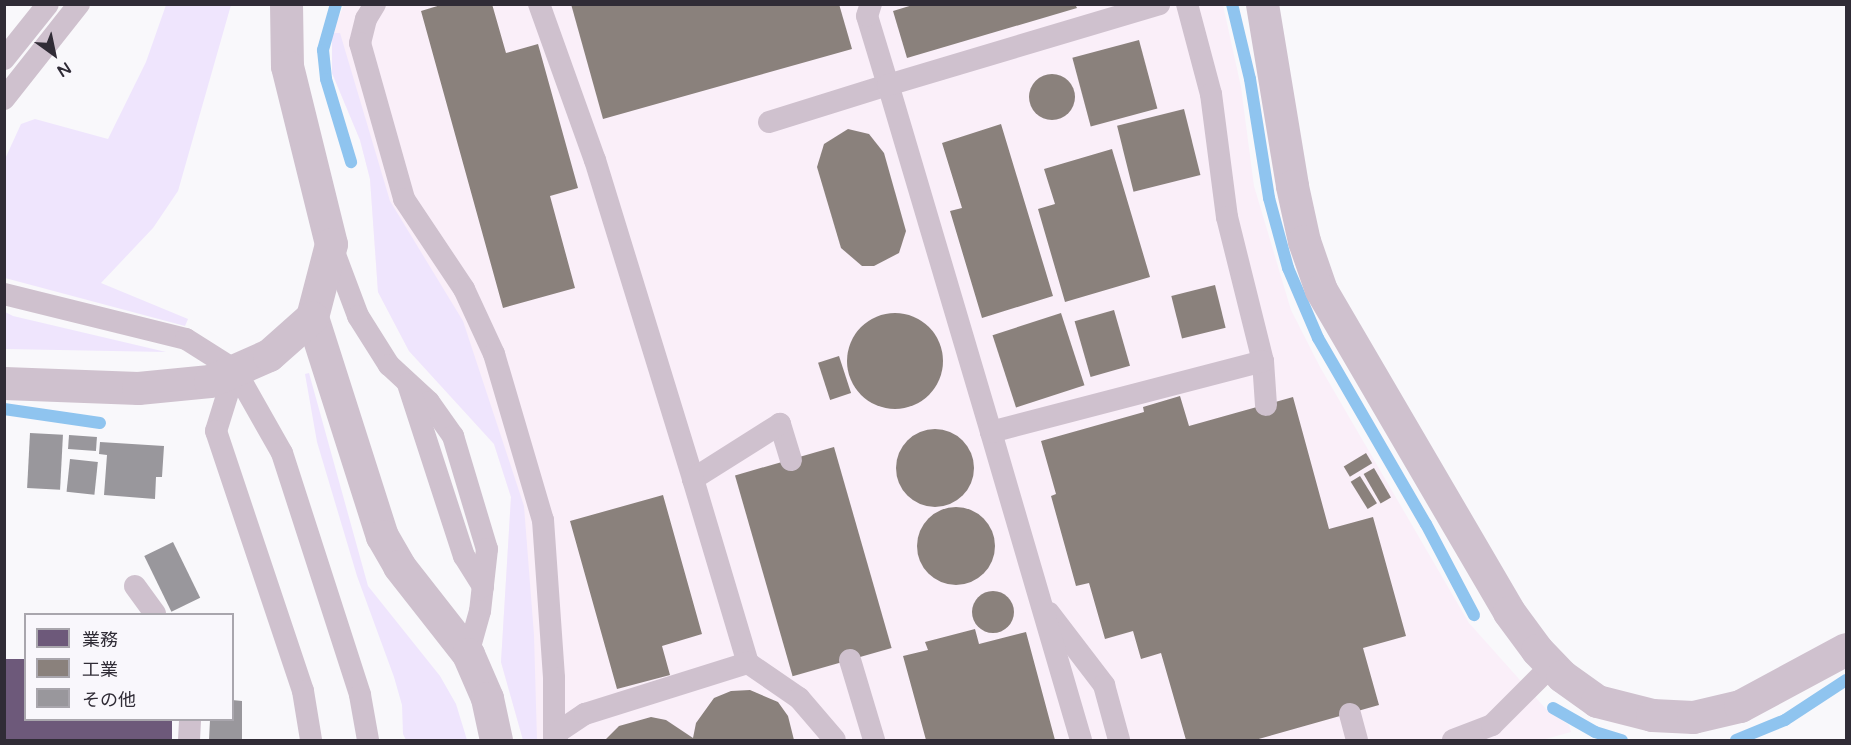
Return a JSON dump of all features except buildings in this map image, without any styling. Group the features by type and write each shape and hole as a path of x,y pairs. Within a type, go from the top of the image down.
{"street":[{"path":"286,4 288,66 331,244 312,317 382,536 399,566 468,654 487,698 496,741"},
{"path":"1262,4 1292,186 1304,242 1321,290 1509,612 1551,665 1597,701 1652,716 1693,717 1740,706 1846,648"},
{"path":"4,383 138,388 210,381 269,355 312,317"}],"lane":[{"path":"4,59 48,4"},
{"path":"4,99 79,4"},
{"path":"375,4 366,20 360,43 404,199 464,289 494,354 543,520 555,738"},
{"path":"539,4 595,160 748,663 799,698 835,741"},
{"path":"871,4 867,15 1081,741"},
{"path":"769,122 1159,4"},
{"path":"1187,4 1211,94 1227,217 1263,361 1266,405"},
{"path":"331,244 358,316 389,365 429,402 453,436 487,549 483,587 468,654"},
{"path":"4,294 186,339 235,370 282,453 372,737"},
{"path":"991,432 1263,361"},
{"path":"235,370 216,431 303,691 311,741"},
{"path":"693,479 780,424 791,460"},
{"path":"135,586 154,613"},
{"path":"1041,603 1104,684 1119,741"},
{"path":"850,660 874,741"},
{"path":"555,738 585,714 748,663"},
{"path":"1454,741 1492,725 1551,665"},
{"path":"1350,714 1358,741"},
{"path":"189,741 190,721"}],"shaded area":[{"path":"166,5 231,5 178,191 153,228 101,283 188,319 185,326 5,278 5,159 21,124 35,119 108,139 146,62"},
{"path":"344,5 1223,5 1241,87 1254,186 1291,310 1320,367 1469,623 1546,709 1569,725 1571,732 1542,740 523,740 501,662 511,497 494,444 409,351 378,292 370,179 360,140 332,73 332,33"},
{"path":"332,33 340,33 390,201 463,321 524,506 534,635 537,740 523,740 501,662 511,497 494,444 409,351 378,292 370,179 360,140 332,73"},
{"path":"5,312 13,316 166,352 5,349"},
{"path":"309,373 368,586 440,676 456,704 467,740 406,740 403,734 402,705 394,677 357,576 317,442 305,374"}],"waterway":[{"path":"336,4 323,50 326,79 351,162"},
{"path":"1232,4 1250,79 1269,198 1288,268 1318,338 1426,524 1474,615"},
{"path":"4,409 100,423"},
{"path":"1736,740 1785,720 1846,680"},
{"path":"1553,708 1595,732 1622,740"}]}
